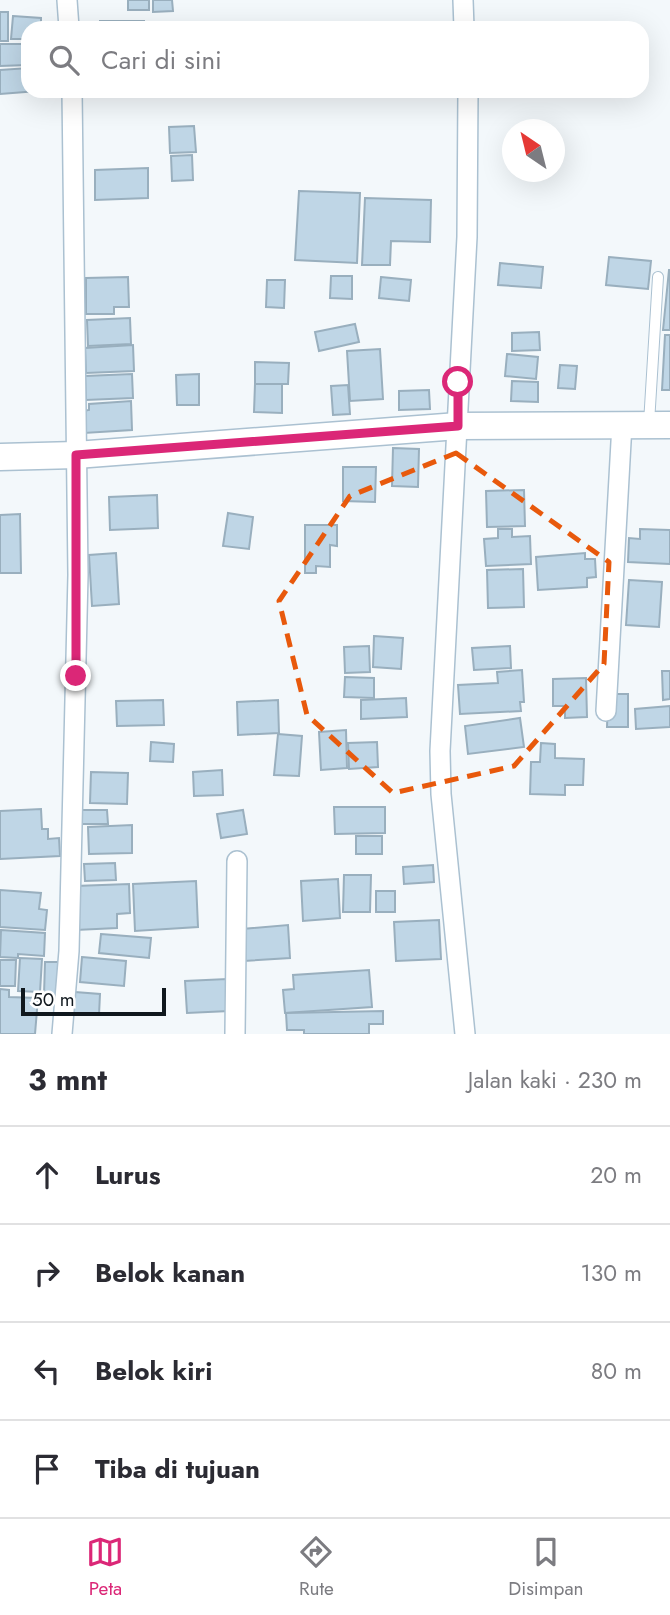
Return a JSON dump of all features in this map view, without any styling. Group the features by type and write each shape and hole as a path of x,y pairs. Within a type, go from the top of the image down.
{"street":[{"path":"67,0 68,21"},
{"path":"463,0 464,21"},
{"path":"62,1034 69,951 78,575 72,98"},
{"path":"465,1034 440,794 442,706 467,237 468,98"},
{"path":"606,711 622,424"},
{"path":"0,457 76,455 458,426 660,424"},
{"path":"235,1034 237,861"}],"lane":[{"path":"658,277 660,424"}],"highlighted area":[{"path":"456,453 609,562 604,664 514,766 393,793 307,715 279,601 350,496"}],"building":[{"path":"128,0 149,0 149,10 128,10"},
{"path":"153,0 172,0 173,11 153,12"},
{"path":"0,12 8,12 8,41 0,41"},
{"path":"13,16 41,18 41,21 21,21 21,39 11,39"},
{"path":"0,44 21,44 21,65 0,66"},
{"path":"21,68 21,92 0,94 0,70"},
{"path":"194,126 196,152 170,153 169,127"},
{"path":"192,155 193,180 172,181 171,156"},
{"path":"148,168 148,198 95,200 95,170"},
{"path":"299,191 360,193 357,263 295,260"},
{"path":"365,198 431,200 430,242 391,241 390,265 362,265"},
{"path":"609,257 651,261 648,289 606,285"},
{"path":"500,263 543,267 541,288 498,285"},
{"path":"669,270 670,330 663,330"},
{"path":"331,276 352,276 352,299 330,298"},
{"path":"128,277 129,307 114,307 114,314 86,314 86,278"},
{"path":"381,277 411,280 409,301 379,298"},
{"path":"267,280 285,280 284,308 266,307"},
{"path":"130,318 131,344 88,346 87,320"},
{"path":"355,324 359,342 319,351 315,332"},
{"path":"539,332 540,350 512,351 512,333"},
{"path":"665,335 670,335 670,390 662,390"},
{"path":"133,345 134,371 86,373 85,348"},
{"path":"380,349 383,399 350,401 347,351"},
{"path":"507,354 538,357 536,379 505,376"},
{"path":"255,362 289,363 288,384 255,384"},
{"path":"560,365 577,366 575,389 558,388"},
{"path":"132,374 133,398 86,400 85,376"},
{"path":"199,374 199,405 177,405 176,375"},
{"path":"512,381 538,382 538,402 511,401"},
{"path":"255,384 282,384 282,413 254,412"},
{"path":"348,385 350,414 333,415 331,386"},
{"path":"429,390 430,409 399,410 399,391"},
{"path":"131,401 132,430 84,433 83,411 89,410 89,404"},
{"path":"393,448 419,449 418,487 392,486"},
{"path":"343,467 376,467 375,502 343,501"},
{"path":"524,490 525,526 487,527 486,491"},
{"path":"157,495 158,528 110,530 109,497"},
{"path":"228,513 253,517 249,549 223,546"},
{"path":"20,514 21,573 0,573 0,515"},
{"path":"305,525 337,525 337,546 330,545 330,567 316,566 316,573 305,573"},
{"path":"498,529 512,529 512,537 530,536 531,564 486,566 484,539 498,538"},
{"path":"640,529 670,530 670,564 628,562 629,538 640,539"},
{"path":"116,553 119,604 92,606 89,555"},
{"path":"585,553 585,559 595,559 596,577 587,578 587,587 538,590 536,557"},
{"path":"523,569 524,607 488,608 487,570"},
{"path":"629,580 662,582 659,627 626,625"},
{"path":"374,636 403,638 401,669 373,667"},
{"path":"369,646 370,672 345,673 344,647"},
{"path":"510,646 511,668 474,670 472,648"},
{"path":"522,670 524,702 520,702 521,711 460,714 458,685 498,683 497,672"},
{"path":"662,671 670,671 670,699 663,700"},
{"path":"345,677 374,678 374,698 344,697"},
{"path":"586,678 587,717 565,718 565,706 553,706 553,679"},
{"path":"608,694 628,694 628,727 607,727"},
{"path":"406,698 407,717 361,719 361,700"},
{"path":"163,700 164,725 117,726 116,701"},
{"path":"278,700 279,733 238,735 237,702"},
{"path":"670,706 670,727 636,729 635,709"},
{"path":"520,718 524,747 468,754 465,726"},
{"path":"346,730 347,768 321,770 319,732"},
{"path":"278,734 302,736 299,776 274,775"},
{"path":"151,742 174,744 173,762 150,761"},
{"path":"377,742 378,767 349,769 348,743"},
{"path":"541,743 555,744 555,758 584,759 583,785 565,785 565,795 530,794 531,762 540,762"},
{"path":"222,770 223,795 194,796 193,772"},
{"path":"91,772 128,773 127,804 90,803"},
{"path":"334,807 385,807 385,833 335,834"},
{"path":"41,809 42,829 48,829 48,839 59,838 60,856 0,859 0,811"},
{"path":"79,810 107,810 108,824 79,824"},
{"path":"243,810 247,834 221,838 217,814"},
{"path":"132,825 132,853 89,854 88,827"},
{"path":"356,836 382,836 382,854 356,854"},
{"path":"115,863 116,880 85,881 84,864"},
{"path":"433,865 434,882 404,884 403,867"},
{"path":"344,875 371,875 370,912 343,912"},
{"path":"338,879 340,918 303,921 301,881"},
{"path":"196,881 198,927 135,931 133,884"},
{"path":"129,884 130,913 117,914 117,928 76,930 75,886"},
{"path":"0,890 41,893 39,909 47,910 45,930 0,927"},
{"path":"376,891 395,891 395,912 376,912"},
{"path":"439,920 441,959 396,961 394,922"},
{"path":"288,925 290,958 244,961 242,929"},
{"path":"1,930 45,933 44,956 18,954 18,958 0,957"},
{"path":"101,934 151,938 149,958 99,953"},
{"path":"82,957 126,961 124,986 80,982"},
{"path":"20,958 42,959 40,992 18,991"},
{"path":"0,960 16,960 15,986 0,986"},
{"path":"45,962 59,962 58,995 44,995"},
{"path":"369,970 372,1007 285,1013 283,990 294,989 293,975"},
{"path":"227,979 229,1011 187,1013 185,981"},
{"path":"0,989 9,990 9,997 38,998 35,1034 0,1034"},
{"path":"75,992 100,994 99,1015 73,1014"},
{"path":"383,1011 383,1024 369,1024 369,1034 304,1034 304,1030 287,1030 286,1013"}],"route":[{"path":"76,676 76,455 458,426 458,382"}]}
